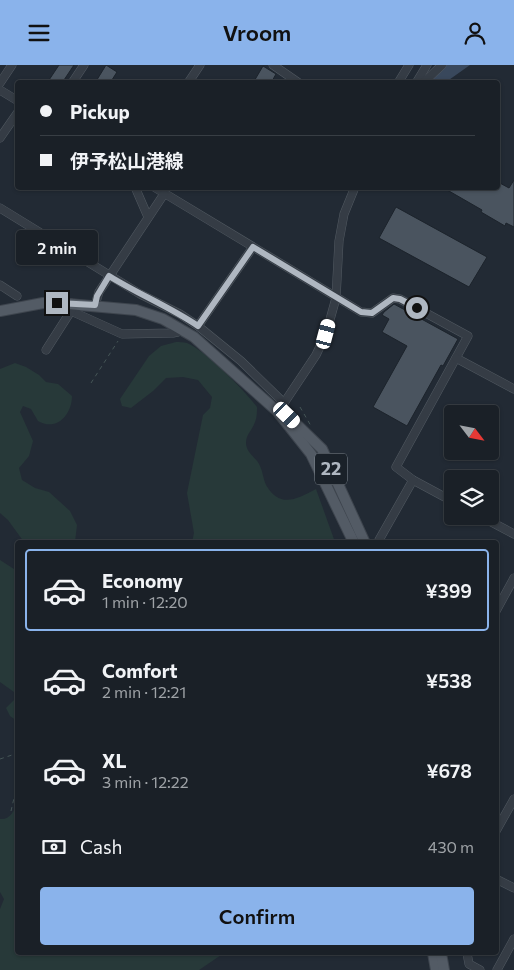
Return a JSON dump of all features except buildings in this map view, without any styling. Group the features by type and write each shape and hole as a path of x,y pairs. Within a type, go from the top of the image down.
{"main road":[{"name":"22","path":"0,311 43,303 71,307 95,305 136,310 150,314 182,329 194,337 277,411 311,454 353,540"},
{"name":"22","path":"277,411 287,415 322,449 364,540"},
{"path":"433,955 436,970"},
{"path":"442,955 444,970"}],"street":[{"path":"0,83 12,65"},
{"path":"74,80 84,65"},
{"path":"190,80 200,65"},
{"path":"273,65 294,80"},
{"path":"400,80 409,65"},
{"path":"420,80 426,65"},
{"path":"422,80 442,65"},
{"path":"284,80 287,75"},
{"path":"0,90 15,99"},
{"path":"0,138 15,116"},
{"path":"136,190 148,217"},
{"path":"158,190 336,298 367,314 372,313 393,298 400,299 468,336 396,467 413,480 444,497"},
{"path":"277,411 316,355 326,334 336,298 339,241 344,214 354,190"},
{"path":"95,305 97,296 109,276 164,194"},
{"path":"0,207 109,276 180,314 198,326 241,361 284,403"},
{"path":"198,326 253,247"},
{"path":"0,285 17,296"},
{"path":"46,350 71,307 122,334 178,333 182,329"},
{"path":"456,358 514,389"},
{"path":"379,540 413,480"},
{"path":"497,525 514,534"},
{"path":"499,606 514,579"},
{"path":"499,826 514,799"},
{"path":"499,880 514,888"},
{"path":"497,970 514,939"},
{"path":"467,955 468,964 480,970"}],"path":[{"path":"92,383 122,334"},
{"path":"0,759 15,754"},
{"path":"11,811 15,794"}],"shaded area":[{"path":"183,342 195,347 214,362 244,391 257,407 256,420 247,437 246,447 257,460 266,485 277,497 289,500 316,489 334,540 192,540 194,533 187,493 203,415 210,408 212,397 198,380 183,377 166,378 131,408 122,406 120,399 149,356 161,346"},
{"path":"15,363 26,367 46,382 58,384 72,396 66,415 57,423 45,424 38,421 31,409 23,406 20,412 33,441 29,456 19,468 22,480 35,488 49,492 70,511 77,525 75,540 23,540 8,520 0,513 0,369"},
{"path":"0,560 15,570 15,720 10,716 6,708 14,700 14,692 0,682"},
{"path":"15,808 15,955 221,955 199,970 0,970 0,909 4,899 0,892 0,819 6,818"}],"water":[{"path":"446,65 470,65 449,80 432,80"}],"route":[{"path":"57,303 95,305 99,291 109,276 151,301 180,314 198,326 253,247 361,312 372,313 393,298 400,299 417,308"}]}
